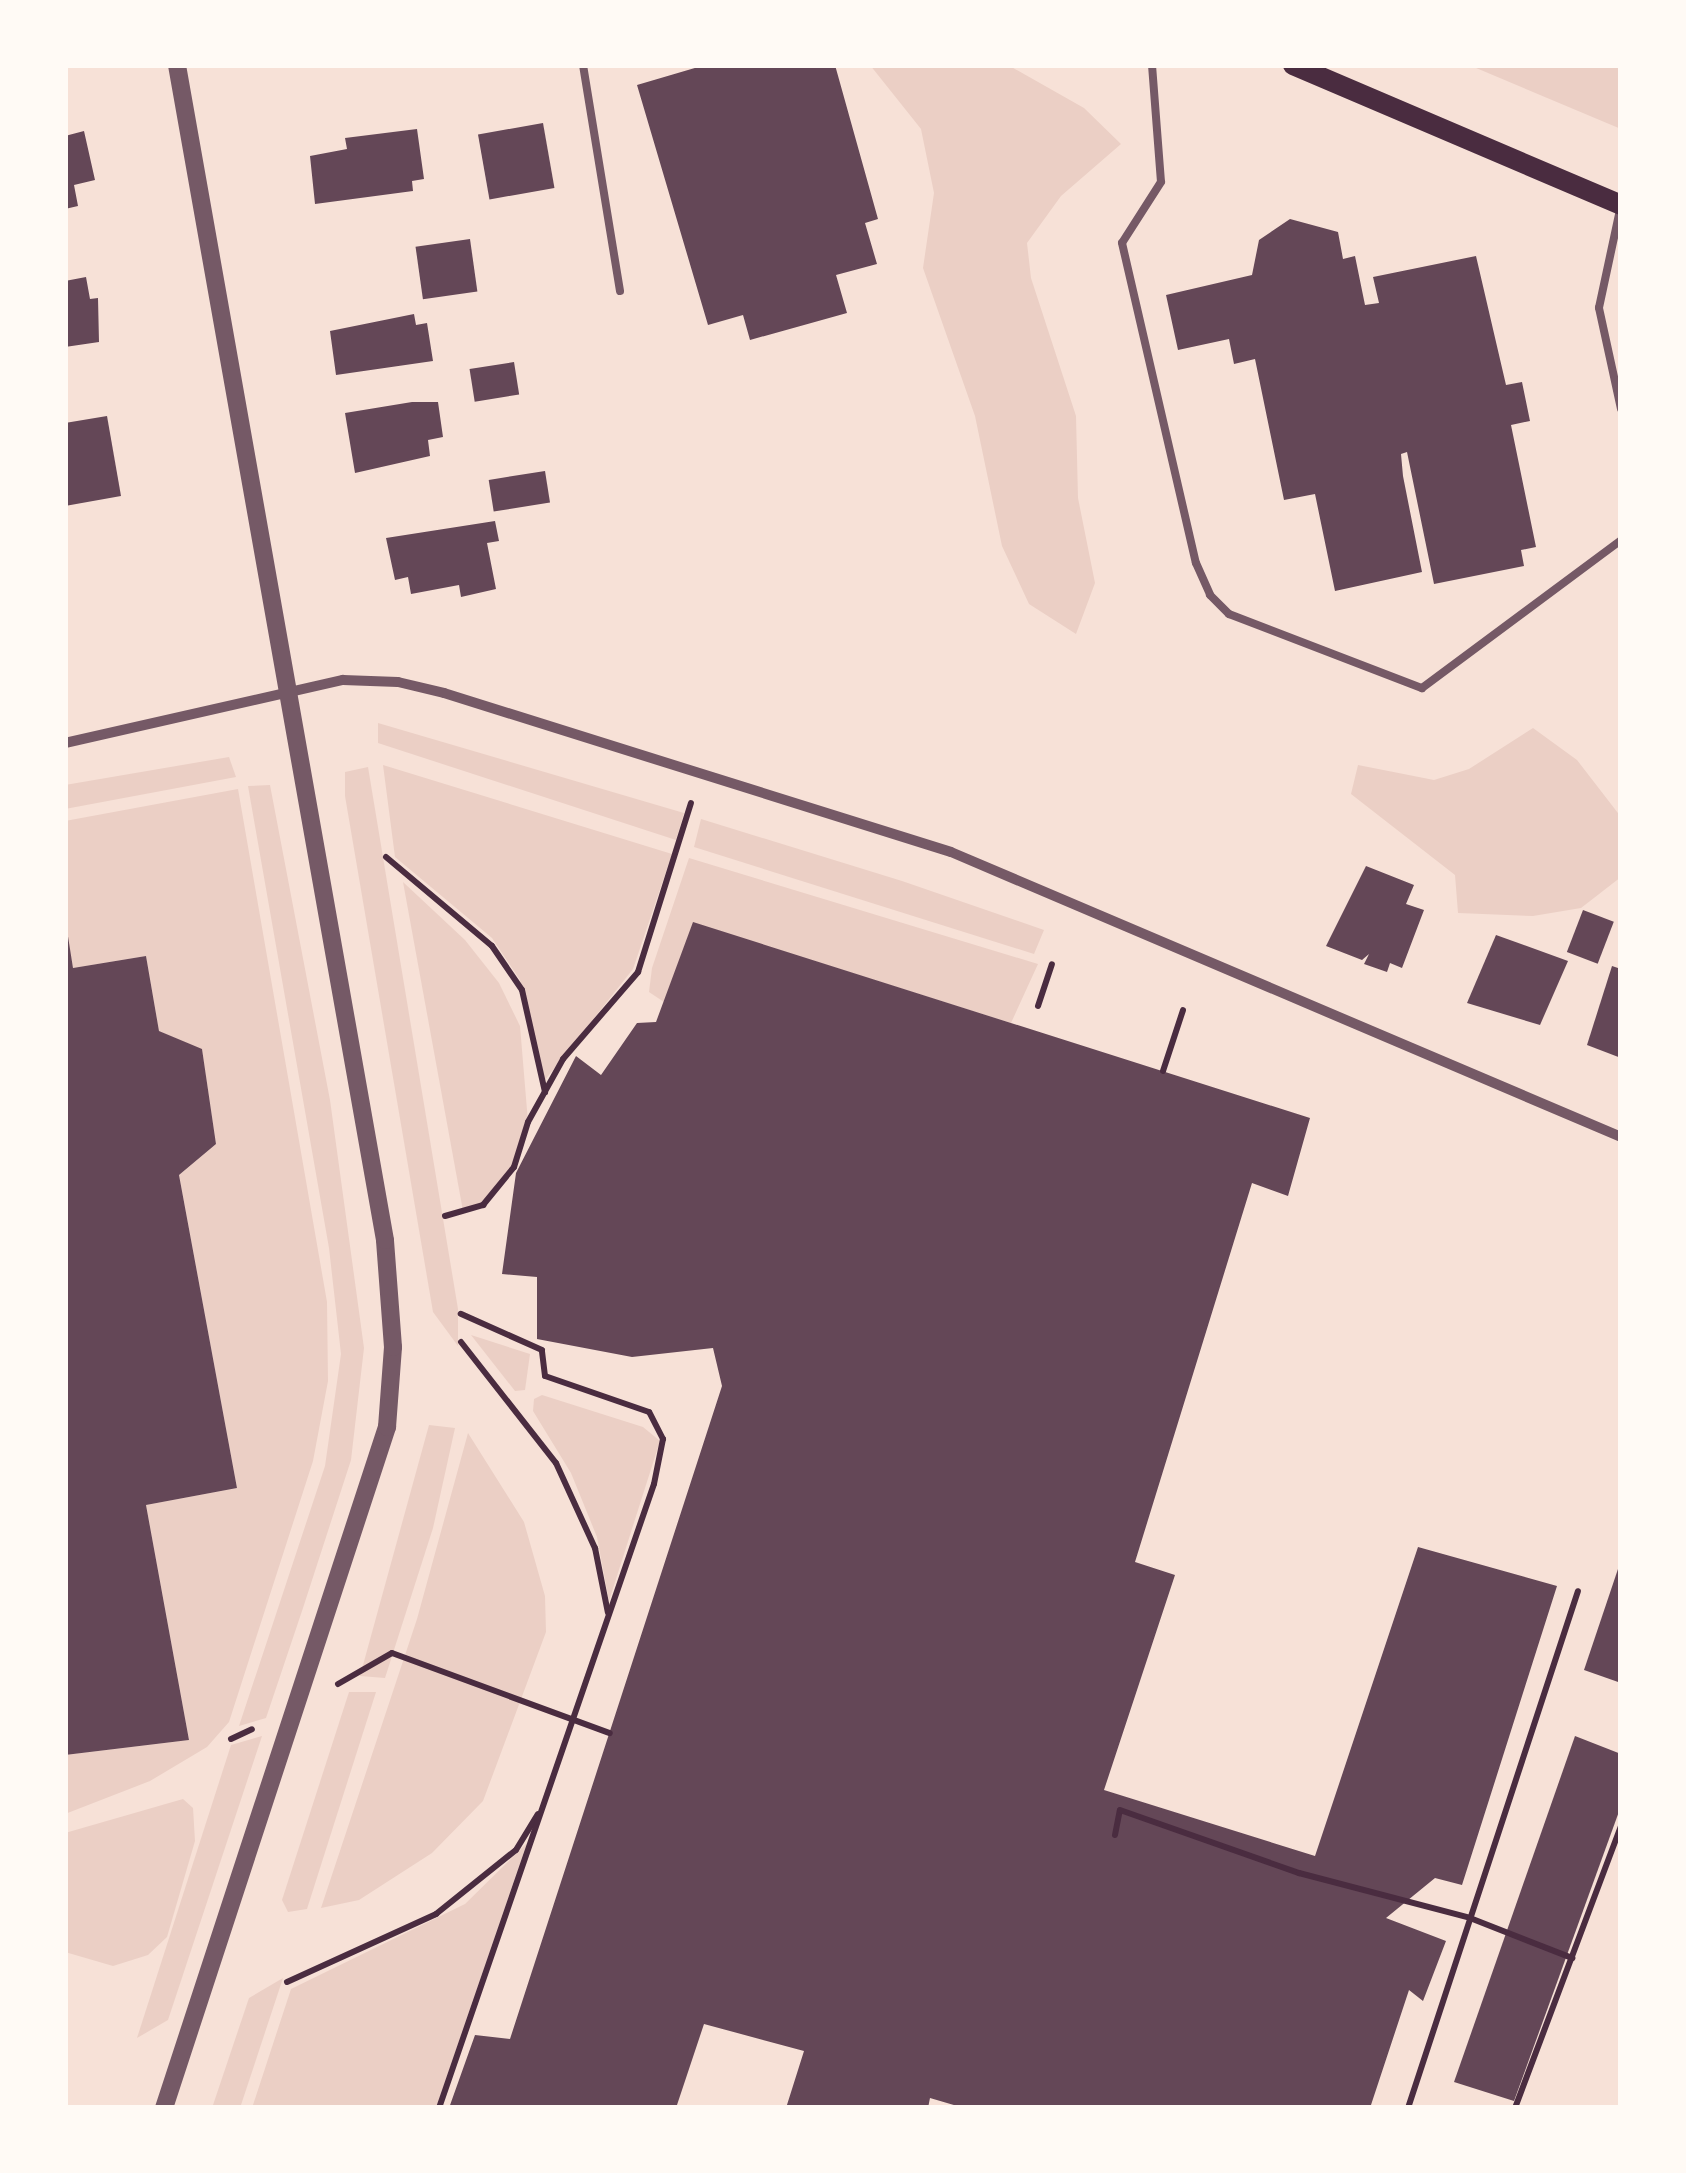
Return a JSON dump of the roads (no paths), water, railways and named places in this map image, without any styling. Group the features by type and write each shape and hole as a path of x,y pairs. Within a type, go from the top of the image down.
{"main road":[{"path":"1293,65 1621,205"}],"street":[{"path":"164,2108 298,1707 386,1427 392,1347 386,1240 177,65"},
{"path":"65,743 243,707 290,687 398,682 699,773 1046,889 1621,1137"}],"lane":[{"path":"583,65 620,291"},
{"path":"1152,65 1160,182 1122,244 1196,563 1220,604 1422,688 1621,540"},
{"path":"1621,205 1599,308 1621,410"}]}
